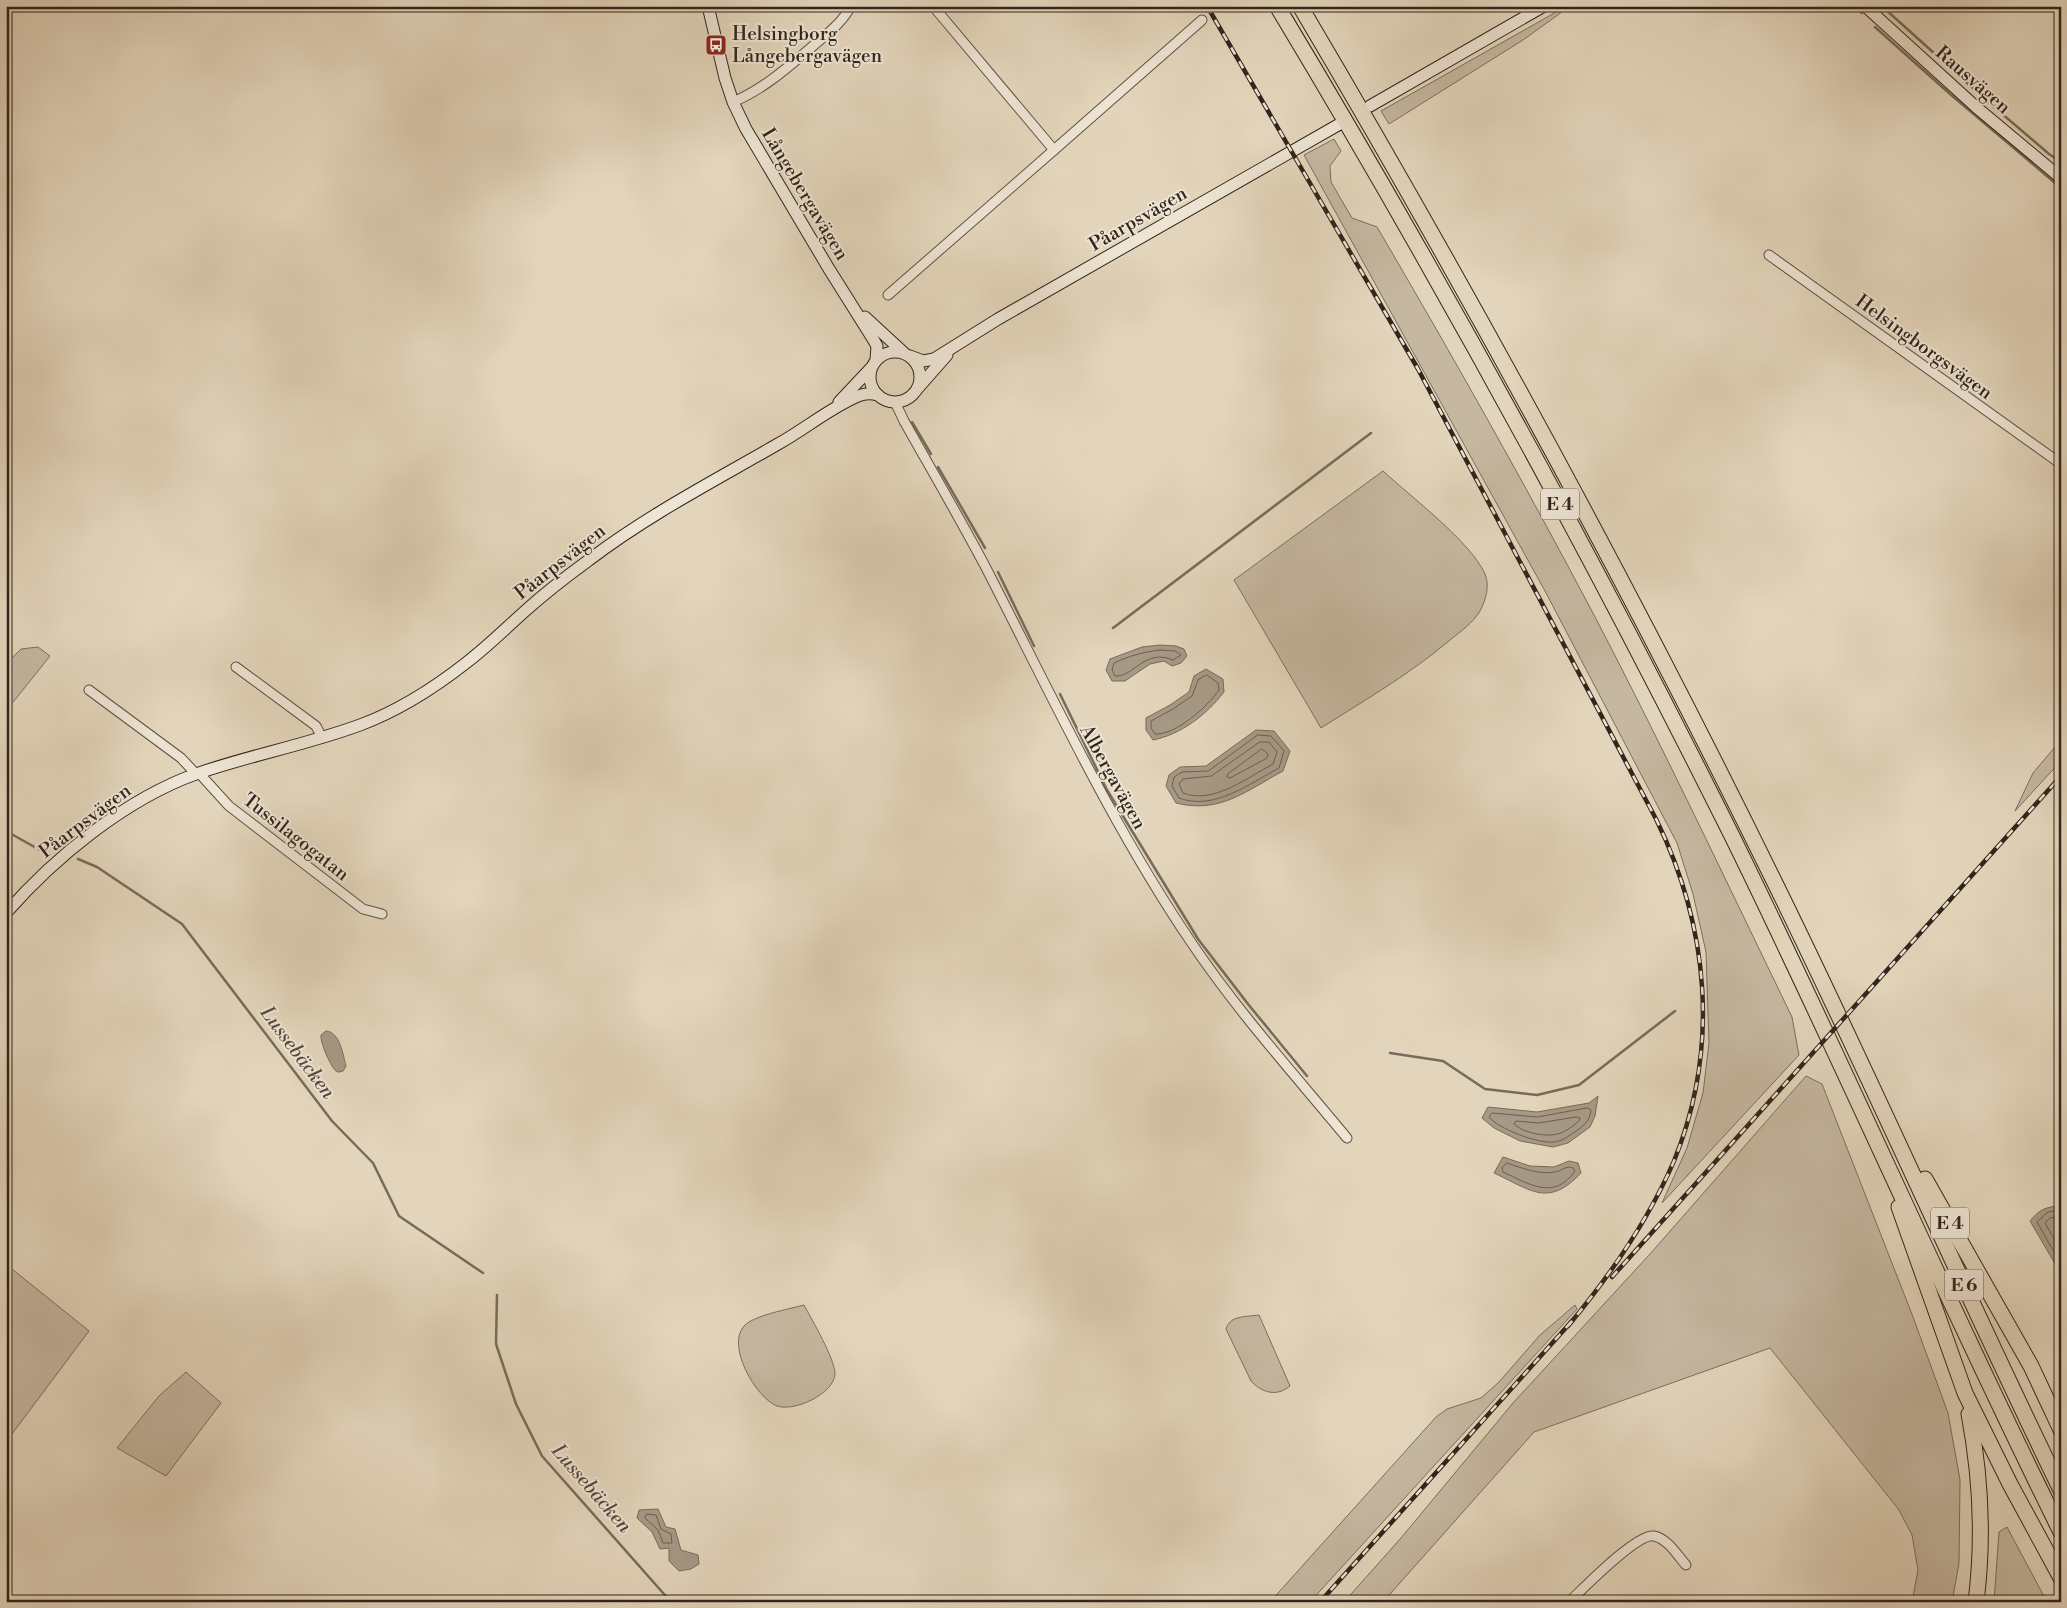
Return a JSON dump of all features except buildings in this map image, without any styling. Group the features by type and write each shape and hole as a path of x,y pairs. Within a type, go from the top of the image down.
{"highway":[{"name":"E 4","path":"1277,6 1368,160 1464,329 1632,640 1734,840 1874,1135 1918,1266 1964,1393 1977,1461 1982,1519 1976,1602"},
{"name":"E 4","path":"1300,6 1477,314 1638,611 1772,876 1869,1080 2031,1366 2061,1430"},
{"name":"E 6","path":"1869,1080 2061,1490"},
{"name":"E 6","path":"1874,1135 2061,1532"},
{"path":"2031,1366 2061,1403"},
{"path":"1964,1393 2061,1578"}],"street":[{"name":"Långebergavägen","path":"708,6 721,62 733,102 756,146 876,343 873,364"},
{"path":"733,102 758,90 776,78 836,26 851,6"},
{"path":"933,6 1054,150"},
{"path":"1370,106 1544,6"},
{"name":"Rausvägen","path":"1865,6 1963,96 2061,178"},
{"path":"888,295 1202,20"},
{"name":"Påarpsvägen","path":"907,355 919,360 930,360 957,346 998,319 1338,126"},
{"name":"Helsingborgsvägen","path":"1769,255 2061,464"},
{"name":"Långebergavägen","path":"850,302 907,355"},
{"name":"Påarpsvägen","path":"916,389 957,346"},
{"path":"892,351 907,355 917,365 919,371 919,383 916,389 908,398 895,402 883,399 870,383 873,364 880,356 892,351"},
{"name":"Påarpsvägen","path":"824,415 873,364"},
{"name":"Påarpsvägen","path":"6,913 39,877 77,845 148,796 198,773 322,738 379,717 419,696 467,662 537,601 645,520 859,396 871,393 878,395"},
{"name":"Albergavägen","path":"895,402 984,564 1102,795 1160,893 1193,946 1241,1010 1347,1138"},
{"path":"236,667 316,726 322,738"},
{"path":"89,690 181,758 198,773"},
{"name":"Tussilagogatan","path":"198,773 223,801 241,816 363,909 382,914"},
{"path":"1569,1602 1620,1556 1648,1536 1662,1539 1686,1565"}],"shaded area":[{"path":"1566,9 1523,40 1389,124 1381,111 1558,11"},
{"path":"1334,139 1341,151 1330,166 1331,182 1352,218 1377,227 1515,468 1620,665 1695,815 1792,1017 1799,1055 1662,1203 1687,1148 1703,1093 1709,1043 1706,952 1693,894 1677,843 1545,591 1304,155"},
{"path":"1383,471 1454,534 1478,561 1486,578 1486,597 1474,619 1435,652 1387,686 1321,728 1234,580"},
{"path":"38,647 50,656 6,711 6,664 21,649"},
{"path":"2061,740 2061,761 2015,811 2033,773"},
{"path":"1806,1076 1822,1084 1913,1317 1948,1413 1960,1480 1959,1563 1952,1602 1912,1602 1918,1570 1912,1535 1899,1510 1770,1348 1534,1432 1383,1602 1344,1602 1401,1538 1513,1403 1650,1254"},
{"path":"12,1269 89,1331 6,1442 6,1275"},
{"path":"804,1305 827,1350 835,1374 828,1388 812,1400 793,1406 777,1406 760,1393 746,1370 741,1358 739,1335 744,1326 749,1322 772,1313"},
{"path":"1575,1305 1577,1309 1310,1602 1270,1602 1436,1417 1447,1409 1481,1398 1499,1382 1540,1335"},
{"path":"1259,1315 1290,1386 1280,1392 1265,1391 1251,1381 1226,1329 1228,1324 1235,1319"},
{"path":"186,1372 221,1403 166,1476 117,1448 159,1396"},
{"path":"2007,1527 2047,1602 1994,1602 1999,1532"}],"water":[{"path":"1176,646 1184,649 1187,656 1181,663 1172,666 1164,661 1150,664 1125,681 1112,681 1106,670 1110,659 1142,647"},
{"path":"1206,669 1223,679 1224,692 1193,722 1174,733 1153,740 1146,730 1146,718 1189,692 1194,676"},
{"path":"1256,730 1274,731 1290,751 1283,771 1232,799 1219,803 1192,806 1176,803 1166,786 1169,775 1180,767 1206,766"},
{"path":"326,1031 335,1035 338,1040 346,1066 343,1071 338,1072 335,1070 326,1053 321,1035"},
{"path":"1598,1096 1595,1116 1590,1127 1568,1143 1553,1147 1520,1141 1494,1128 1482,1118 1488,1107 1537,1112 1589,1103"},
{"path":"1503,1157 1530,1166 1554,1167 1569,1161 1578,1163 1581,1173 1559,1190 1549,1193 1529,1190 1494,1173"},
{"path":"2061,1205 2061,1274 2030,1221 2037,1213 2044,1209"},
{"path":"658,1509 666,1527 675,1529 681,1550 698,1555 699,1564 691,1569 679,1571 669,1561 669,1548 660,1549 652,1532 637,1518 639,1510"}],"waterway":[{"path":"1855,6 1862,13"},
{"path":"1885,9 1994,107 2061,162"},
{"path":"1875,27 1950,94 2061,188"},
{"path":"912,422 931,454"},
{"path":"1113,628 1371,433"},
{"path":"938,467 985,548"},
{"path":"998,572 1034,646"},
{"path":"1060,694 1107,790 1198,939 1307,1076"},
{"name":"Lussebäcken","path":"6,831 47,854"},
{"name":"Lussebäcken","path":"78,859 97,867 182,924 332,1121 373,1163 399,1216 483,1273"},
{"path":"1390,1053 1443,1061 1485,1089 1537,1095 1579,1085 1675,1011"},
{"name":"Lussebäcken","path":"497,1295 496,1344 516,1404 542,1456 671,1602"}],"railway":[{"path":"1207,6 1418,369 1656,819 1674,860 1688,902 1697,945 1702,988 1702,1032 1698,1075 1689,1118 1674,1161 1653,1204 1613,1268 1568,1326"},
{"path":"1612,1277 2061,776"},
{"path":"1320,1602 1572,1321"}],"place":[{"name":"Helsingborg Långebergavägen","path":"716,45"}]}
